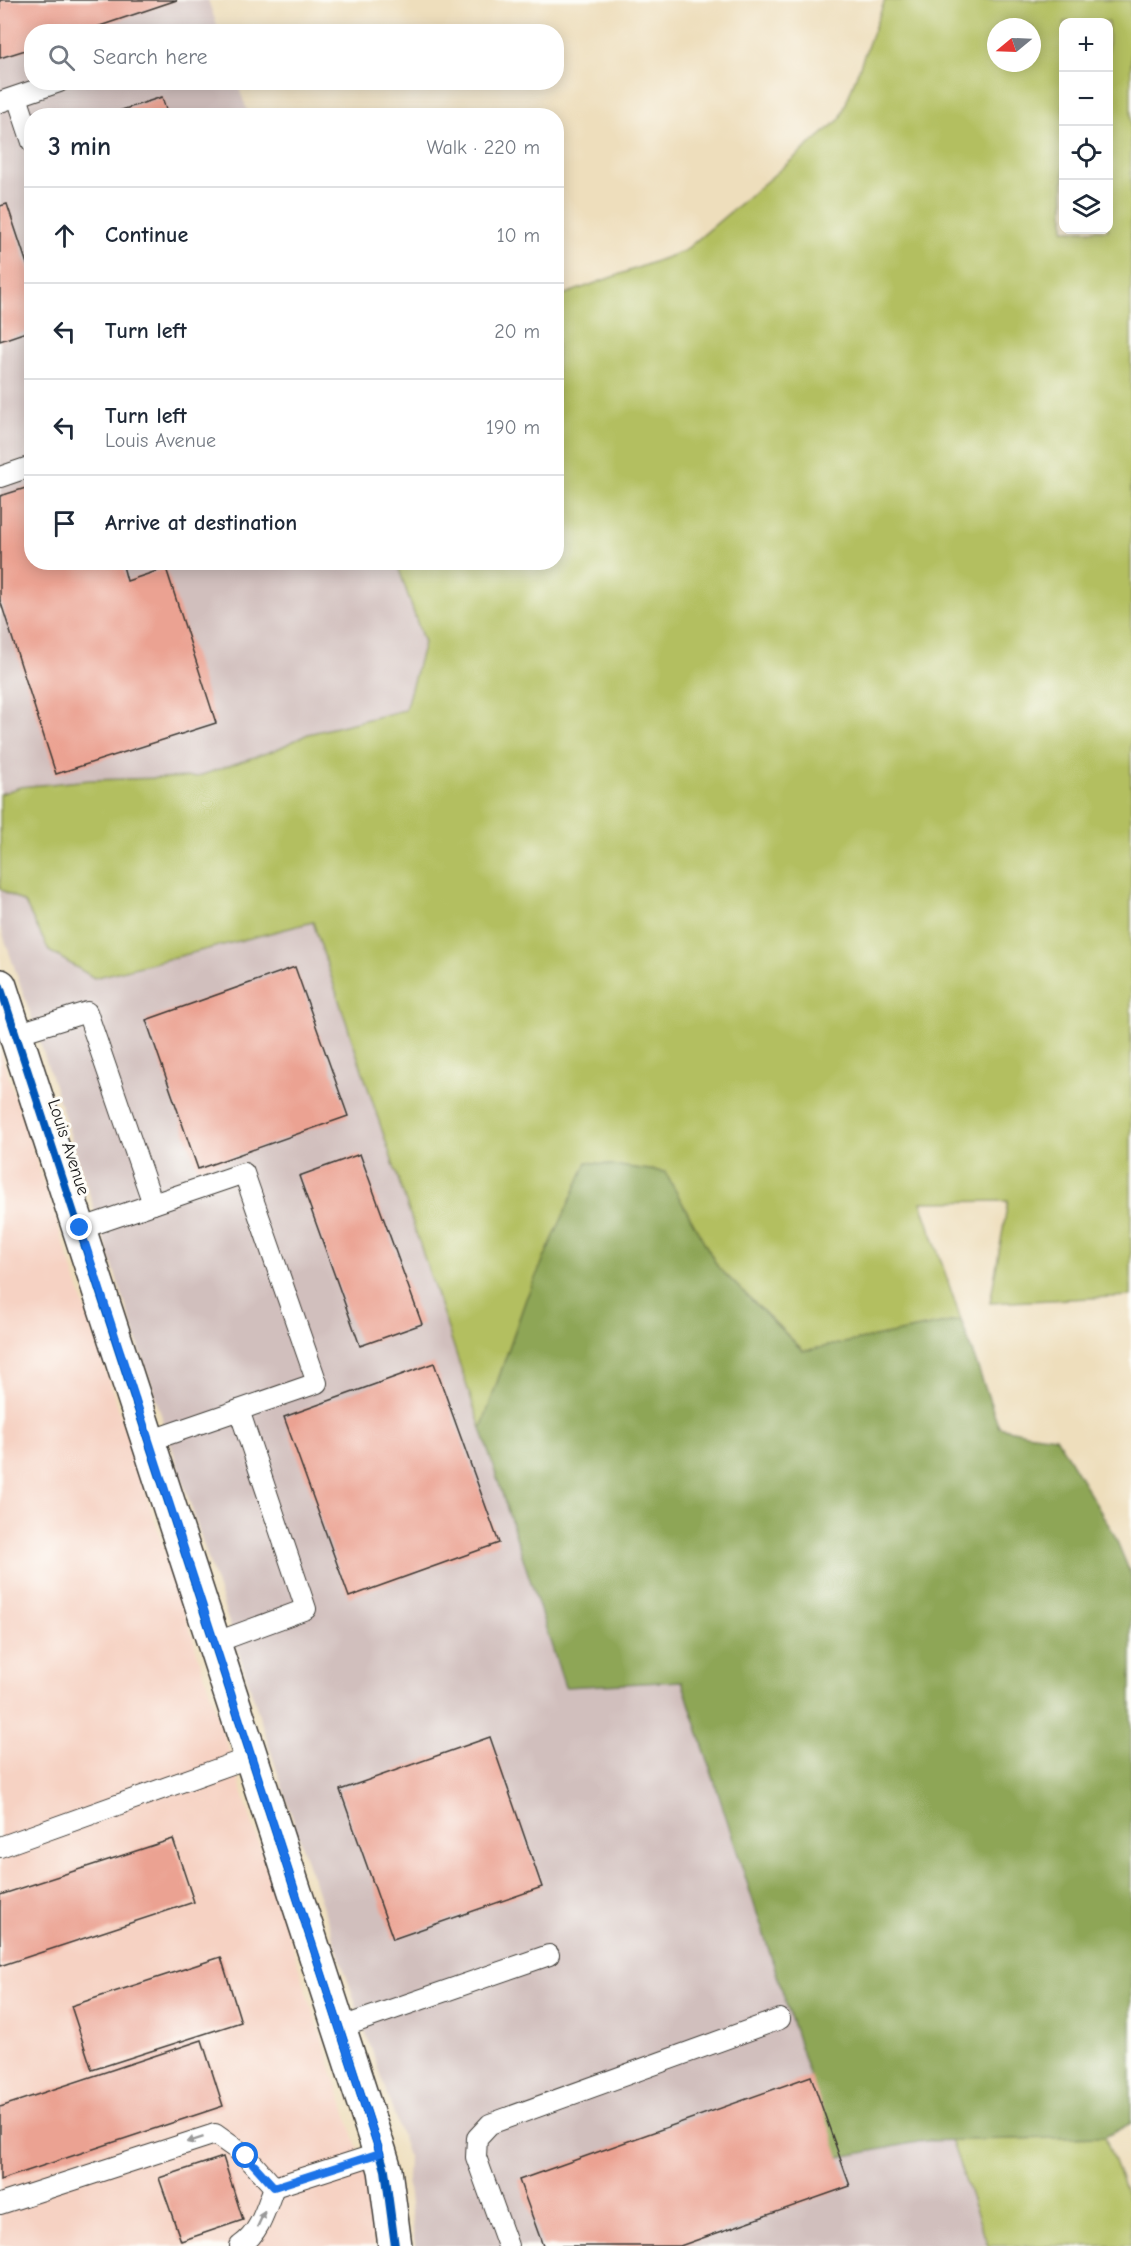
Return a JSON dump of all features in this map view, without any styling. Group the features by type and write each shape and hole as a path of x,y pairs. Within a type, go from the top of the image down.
{"street":[{"name":"Louis Avenue","path":"0,986 386,2170 395,2246"}],"lane":[{"path":"24,128 8,100 36,90"},
{"path":"0,477 24,469"},
{"path":"16,1034 87,1012 153,1204"},
{"path":"80,1228 244,1173 317,1383 149,1441"},
{"path":"214,1643 306,1609 239,1410"},
{"path":"0,1847 251,1757"},
{"path":"339,2028 549,1954"},
{"path":"508,2246 476,2157 477,2138 490,2124 780,2019"},
{"path":"0,2204 215,2134 246,2156 274,2187"},
{"path":"274,2187 380,2153"},
{"path":"240,2246 249,2240 260,2223 274,2187"}],"shaded area":[{"path":"0,0 208,0 217,24 24,24 24,90 240,90 246,108 24,108 24,570 399,570 424,643 405,710 308,734 275,750 196,777 90,780 20,787 0,794"},
{"path":"0,889 25,903 49,951 94,978 313,922 565,1687 682,1680 836,2158 956,2134 995,2246 415,2246 407,2180 408,2156 298,1835 0,926"},
{"path":"0,1050 366,2175 375,2246 0,2246"}],"green space":[{"path":"885,0 1131,0 1131,1296 990,1303 1008,1201 921,1202 961,1320 804,1351 718,1267 665,1172 588,1162 526,1299 481,1429 313,922 94,978 49,951 25,903 0,889 0,794 20,787 90,780 196,777 275,750 308,734 405,710 424,643 399,570 564,570 564,294 684,251 840,119"},
{"path":"587,1162 665,1172 718,1267 803,1351 961,1320 999,1427 1056,1437 1114,1534 1131,1575 1131,2123 1105,2137 923,2141 836,2158 682,1681 565,1687 481,1429 526,1299"},
{"path":"1105,2137 1131,2206 1131,2246 988,2246 951,2140"}],"building":[{"path":"0,0 177,0 106,24 24,24 24,50 0,58"},
{"path":"162,97 165,108 128,108"},
{"path":"7,204 24,255 24,333 0,341 0,206"},
{"path":"24,488 24,570 124,570 127,581 167,570 216,723 56,774 0,600 0,496"},
{"path":"295,967 348,1116 198,1169 146,1020"},
{"path":"360,1154 422,1324 360,1346 299,1176"},
{"path":"434,1363 499,1543 349,1597 284,1417"},
{"path":"490,1737 542,1887 393,1939 340,1790"},
{"path":"173,1839 194,1902 0,1966 0,1895"},
{"path":"221,1957 241,2022 92,2070 71,2006"},
{"path":"202,2040 223,2106 0,2180 0,2107"},
{"path":"811,2076 850,2186 680,2246 543,2246 519,2180"},
{"path":"223,2157 243,2220 181,2241 159,2178"}],"cycle path":[{"path":"0,986 380,2153 385,2170 395,2246"}],"route":[{"path":"80,1228 380,2153 274,2187 246,2156"}]}
